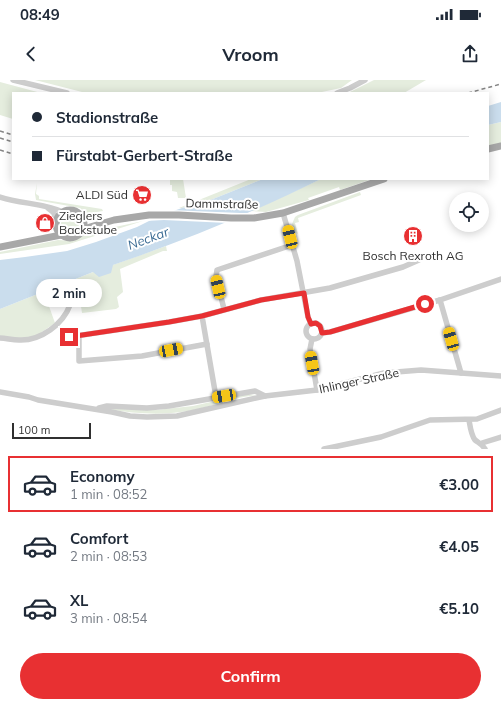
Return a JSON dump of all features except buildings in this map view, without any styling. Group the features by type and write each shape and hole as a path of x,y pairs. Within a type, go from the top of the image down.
{"main road":[{"path":"489,149 501,146"},
{"name":"Dammstraße","path":"83,229 91,228 114,220 163,214 254,218 283,213 381,180"},
{"path":"0,247 62,235 65,237 73,237 80,233 83,229 83,220 75,211 67,210 63,212 44,238"},
{"name":"Dammstraße","path":"83,220 103,223"},
{"path":"57,222 62,235"}],"street":[{"path":"13,80 63,92"},
{"path":"340,92 365,80"},
{"path":"0,197 18,202 55,208 63,212"},
{"path":"46,207 53,212 57,222"},
{"path":"283,213 311,324"},
{"path":"224,309 216,278 217,270 292,245"},
{"path":"70,340 69,337 147,326 202,316 261,300 330,288 403,267 419,260"},
{"path":"312,339 318,338 322,333 440,300 501,279"},
{"path":"440,300 461,373"},
{"path":"0,338 20,341 40,336 64,318 70,305"},
{"path":"202,316 216,397"},
{"path":"312,339 306,332 307,326 316,323 320,326 322,333"},
{"path":"79,336 79,361 142,356 207,344"},
{"path":"312,339 310,349 317,390"},
{"name":"Ihlinger Straße","path":"0,392 131,416 147,417 177,416 265,396 317,390 384,373 420,370 501,376"},
{"name":"Ihlinger Straße","path":"97,409 107,406 147,408 169,406 255,391 265,396"},
{"path":"324,449 381,437 430,420 469,420 487,416 501,410"},
{"path":"469,420 475,439 482,444 485,449"},
{"path":"482,444 501,437"}],"green space":[{"path":"35,80 352,80 341,88 322,92 82,92"},
{"path":"374,80 426,80 406,92 350,92"},
{"path":"0,82 37,92 12,92 12,119 0,115"},
{"path":"501,122 501,144 489,146 489,125"},
{"path":"170,180 183,180 186,198 178,198 177,192 172,191 172,185 170,185"},
{"path":"249,180 260,180 208,201 179,208"},
{"path":"319,180 369,180 340,190 339,187 308,198 309,200 266,212 251,211"},
{"path":"37,183 36,194 39,196 39,199 102,209 103,211 97,212 90,216 80,208 36,200 35,194"},
{"path":"360,192 361,195 298,218 299,222 295,223 298,234 296,233 292,224 295,217 298,215"},
{"path":"70,215 76,218 79,224 76,230 70,233 64,230 61,224 64,218"},
{"path":"143,221 69,244 0,254 0,252 58,240 73,241 87,233"},
{"path":"166,246 167,251 163,251 120,269 123,292 117,297 119,307 116,309 82,313 78,286 45,295 55,323 39,334 20,339 0,336 0,309 93,272"},
{"path":"246,394 256,395 237,398 182,412 157,414 108,409 156,410 193,406"}],"water":[{"path":"501,102 501,122 489,125 489,106"},
{"name":"Neckar","path":"260,180 319,180 218,225 113,265 111,273 99,277 93,272 0,309 0,260 67,251 137,227 159,216 208,201"}],"pier":[{"path":"170,210 252,213 228,223 164,220 145,221"}],"railway":[{"path":"472,92 501,84"},
{"path":"0,131 12,135"},
{"path":"0,138 12,142"},
{"path":"0,150 12,154"}],"place":[{"name":"ALDI Süd","path":"142,195"},
{"name":"Zieglers Backstube","path":"45,223"},
{"name":"Bosch Rexroth AG","path":"413,236"}],"route":[{"path":"69,337 202,316 261,300 304,293 308,317 311,324 318,324 322,333 330,332 425,304"}]}
